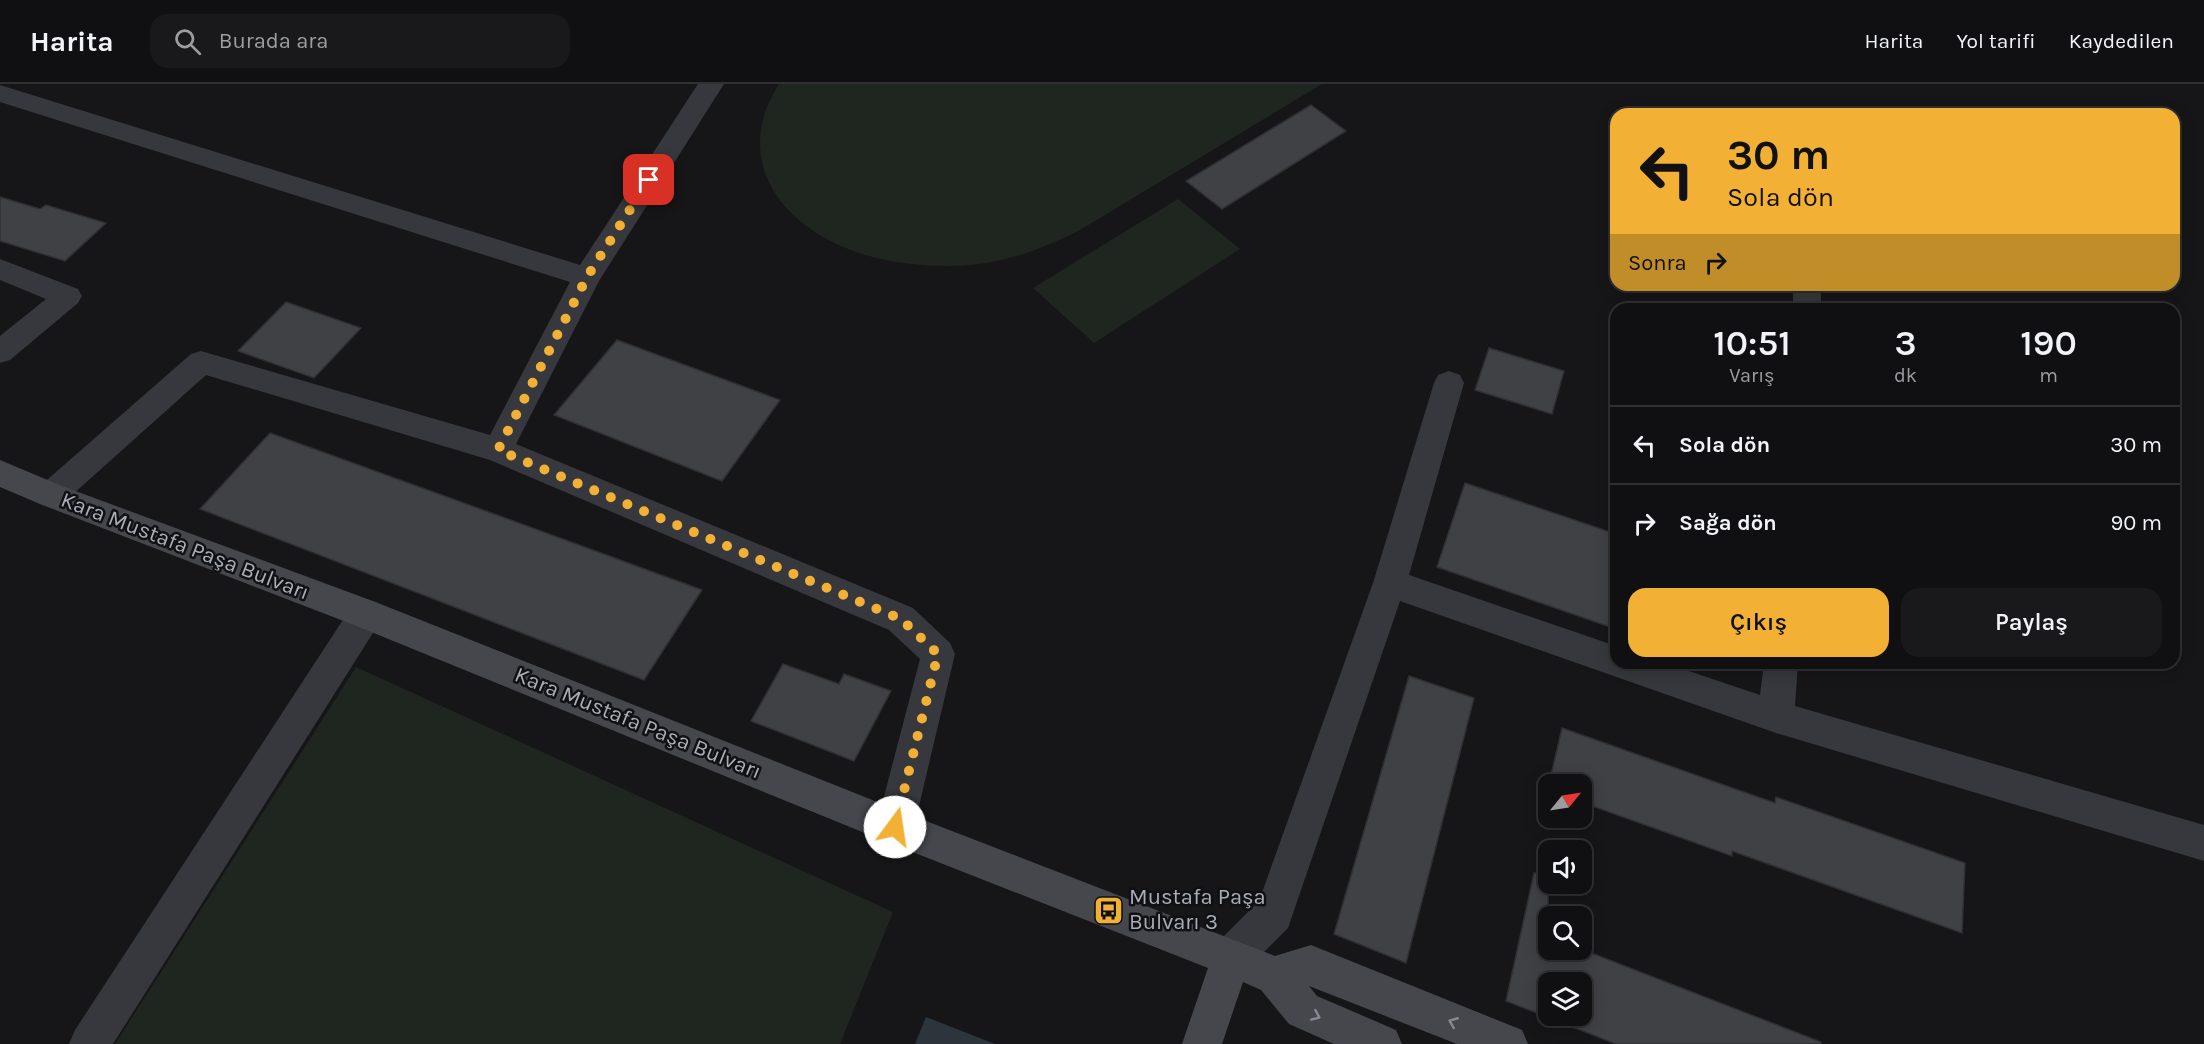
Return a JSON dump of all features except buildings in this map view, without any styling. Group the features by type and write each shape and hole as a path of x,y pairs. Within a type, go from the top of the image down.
{"main road":[{"name":"Kara Mustafa Paşa Bulvarı","path":"0,473 51,495 366,614 895,827 1231,957 1275,976 1302,1010 1382,1044"},
{"path":"1202,1044 1231,957"},
{"path":"1275,976 1311,965 1508,1044"}],"street":[{"path":"498,450 587,277 711,84"},
{"path":"0,93 587,277"},
{"path":"0,268 68,296 0,352"},
{"path":"51,495 201,362 498,450 901,619 938,654 895,827"},
{"path":"1231,957 1275,914 1390,583 1449,383"},
{"path":"1390,583 1610,660"},
{"path":"89,1044 366,614"},
{"path":"1637,669 1776,717 2204,843"},
{"path":"1776,717 1780,669"}],"shaded area":[{"path":"779,84 1322,84 1065,238 1017,256 984,263 949,266 875,258 851,250 825,238 802,223 784,205 770,184 762,161 760,137 766,111"},
{"path":"1178,199 1240,249 1094,343 1033,288"},
{"path":"356,667 893,912 840,1044 115,1044"},
{"path":"926,1017 995,1044 915,1044"}],"place":[{"name":"Mustafa Paşa Bulvarı 3","path":"1108,910"}],"route":[{"path":"649,180 587,277 498,450 901,619 938,654 895,827"}]}
